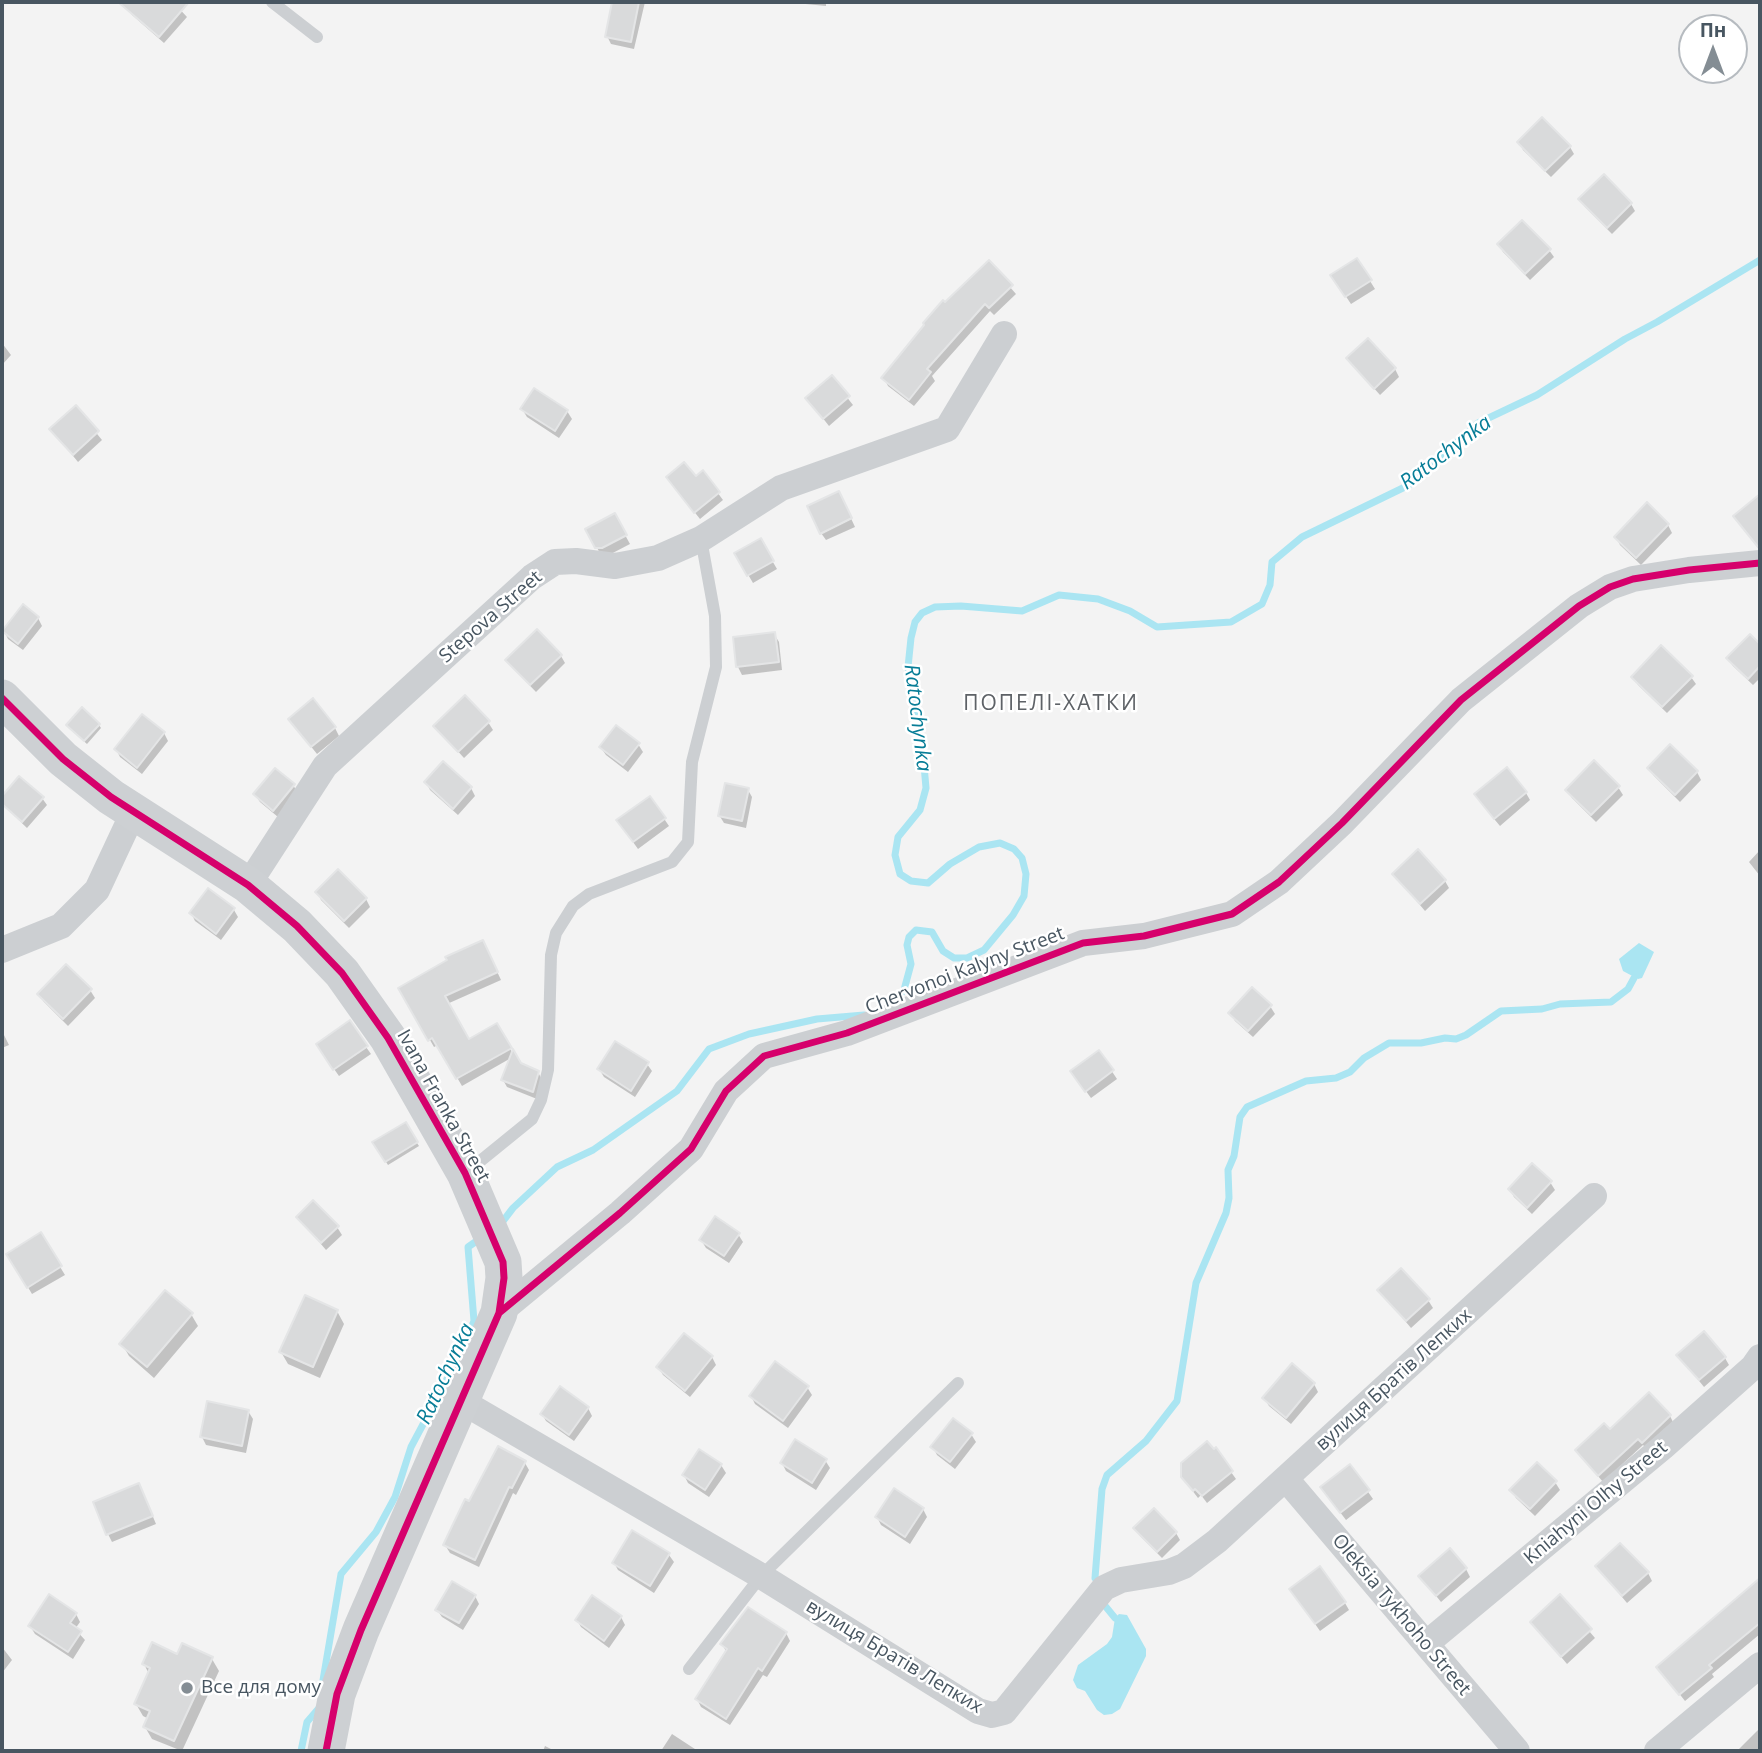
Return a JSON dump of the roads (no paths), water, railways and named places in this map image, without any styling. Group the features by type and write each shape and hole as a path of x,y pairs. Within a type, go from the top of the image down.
{"main road":[{"name":"Ivana Franka Street","path":"2,698 63,759 133,813 248,885 298,926 342,973 388,1038 471,1186 503,1262 504,1278 499,1313 361,1630 337,1694 326,1751"}],"street":[{"name":"Stepova Street","path":"248,885 325,766 532,577 555,562 576,561 615,566 658,558 701,539 781,488 947,429 1004,334"},
{"name":"Chervonoi Kalyny Street","path":"499,1313 620,1213 691,1149 726,1091 764,1056 847,1033 1083,943 1144,936 1232,914 1279,882 1333,831 1461,700 1578,606 1610,587 1633,579 1760,563"},
{"path":"2,950 61,926 97,890 133,813"},
{"name":"вулиця Братів Лепких","path":"461,1401 761,1576 978,1711 992,1715 1004,1712 1104,1588 1121,1580 1169,1572 1184,1566 1217,1541 1594,1196"},
{"name":"Kniahyni Olhy Street","path":"1427,1643 1662,1447 1753,1367 1760,1357"},
{"name":"Oleksia Tykhoho Street","path":"1286,1479 1517,1751"},
{"path":"1657,1751 1760,1665"}],"lane":[{"path":"272,2 317,37"},
{"path":"471,1186 532,1119 541,1100 548,1070 551,955 556,933 573,906 589,894 673,862 688,842 692,762 716,667 715,616 701,539"},
{"path":"689,1669 761,1576 958,1383"}],"water":[{"path":"1639,943 1654,952 1642,978 1638,979 1623,971 1619,959"},
{"path":"1119,1614 1127,1615 1146,1649 1146,1656 1120,1709 1104,1715 1097,1710 1085,1691 1077,1688 1073,1680 1078,1665 1107,1644 1112,1637 1115,1618"}],"waterway":[{"name":"Ratochynka","path":"887,1008 904,990 911,964 907,945 909,937 916,930 932,932 943,951 954,958 967,958 984,950 1013,915 1024,896 1026,874 1022,858 1014,849 1000,843 979,847 950,864 928,883 911,881 900,874 895,855 898,837 920,810 926,788 908,667 915,622 922,613 935,607 961,606 1022,611 1059,595 1098,599 1130,611 1157,627 1231,622 1262,604 1270,585 1272,562 1302,537 1409,485 1478,423 1537,395 1625,339 1760,260"},
{"path":"1095,1578 1102,1489 1107,1475 1146,1441 1177,1401 1196,1283 1226,1213 1229,1198 1228,1170 1234,1156 1240,1117 1247,1107 1306,1081 1336,1078 1350,1072 1364,1058 1389,1043 1456,1039 1501,1011 1542,1009 1560,1004 1611,1002 1628,989 1634,978"},
{"name":"Ratochynka","path":"500,1225 513,1208 557,1167 593,1150 677,1091 709,1049 749,1034 817,1019 864,1015"},
{"name":"Ratochynka","path":"322,1686 341,1574 376,1532 395,1497 411,1447 461,1353 474,1321 468,1247 481,1238"},
{"path":"1106,1607 1115,1618"},
{"name":"Ratochynka","path":"301,1751 307,1722 319,1708"}],"place":[{"name":"Все для дому","path":"187,1688"}],"district":[{"name":"ПОПЕЛІ-ХАТКИ","path":"1051,704"}]}
